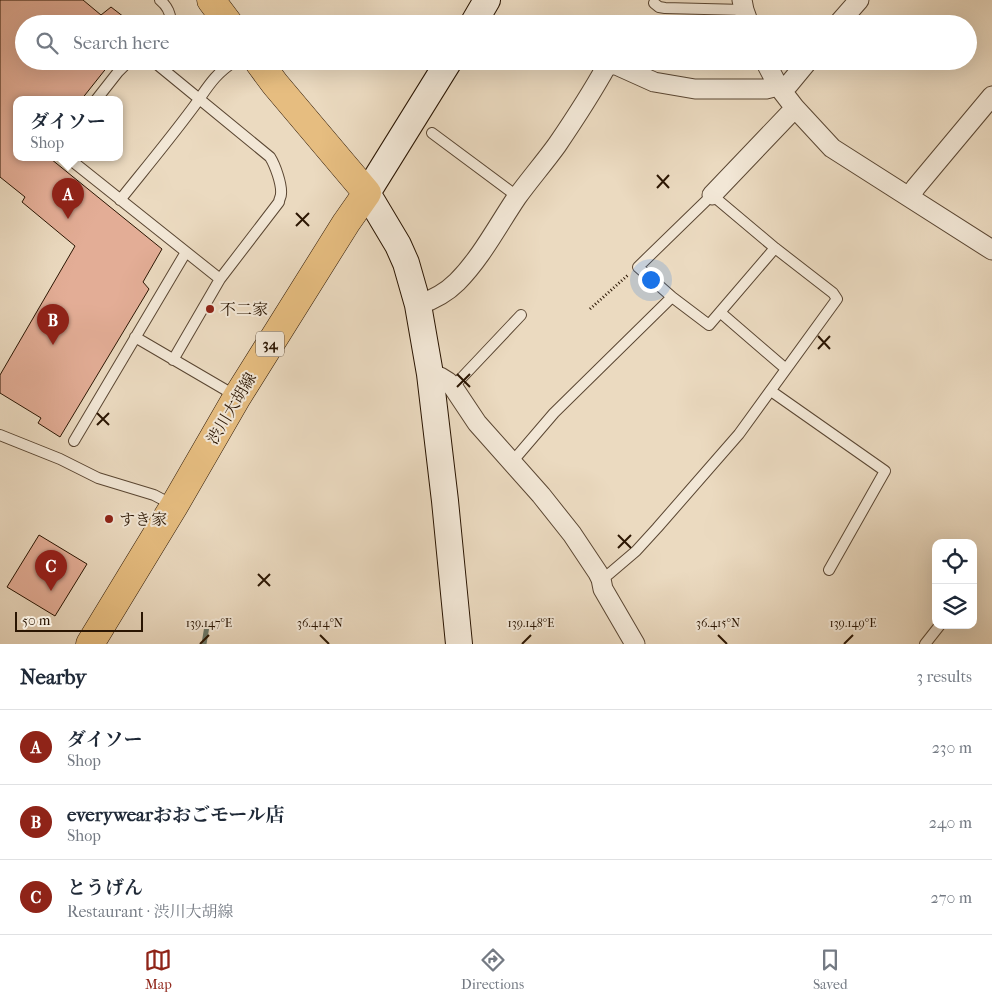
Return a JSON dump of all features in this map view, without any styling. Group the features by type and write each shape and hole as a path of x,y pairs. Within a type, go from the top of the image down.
{"main road":[{"path":"265,70 367,193"},
{"name":"渋川大胡線","path":"90,644 174,506 237,397 346,223 367,193"}],"street":[{"path":"479,15 488,0"},
{"path":"846,15 859,0"},
{"path":"443,70 367,193 402,254 418,305 430,374 459,644"},
{"path":"418,305 437,298 458,281 476,259 567,129 604,70"},
{"path":"627,70 654,82 695,89 766,89 780,88 790,84 801,70"},
{"path":"770,70 780,88 795,108 832,148 992,250"},
{"path":"909,197 992,96"},
{"path":"712,195 795,108"},
{"path":"430,374 440,377 453,387 477,424 541,495 561,521 598,572 603,589 636,644"}],"lane":[{"path":"160,0 168,10 169,15"},
{"path":"654,3 665,8 745,11"},
{"path":"99,96 120,70"},
{"path":"164,70 270,157 280,184 281,194 278,202 220,278 173,360"},
{"path":"120,200 193,108 205,89 222,70"},
{"path":"432,134 518,197"},
{"path":"72,161 220,278"},
{"path":"601,579 626,561 739,434 837,299 833,293 775,248 712,195 638,267 709,326 775,248"},
{"path":"74,441 186,252"},
{"path":"512,462 554,413 672,297"},
{"path":"721,313 786,369"},
{"path":"453,387 521,315"},
{"path":"134,337 237,397"},
{"path":"771,391 886,471 829,570"},
{"path":"0,436 60,459 98,478 154,494 174,506"},
{"path":"924,644 937,629"}],"path":[{"path":"590,309 638,267"}],"building":[{"path":"0,0 83,0 101,15 15,15 15,70 105,70 84,96 13,96 13,161 53,161 162,249 143,282 149,289 60,437 38,423 41,418 0,393 0,375 75,246 22,202 25,197 0,177"},
{"path":"111,7 121,15 101,15"},
{"path":"39,535 87,564 55,616 7,587"}],"waterway":[{"path":"204,644 207,626"}],"place":[{"name":"ダイソー","path":"68,219"},
{"name":"不二家","path":"210,309"},
{"name":"everywearおおごモール店","path":"53,345"},
{"name":"すき家","path":"109,519"},
{"name":"とうげん","path":"51,591"}]}
